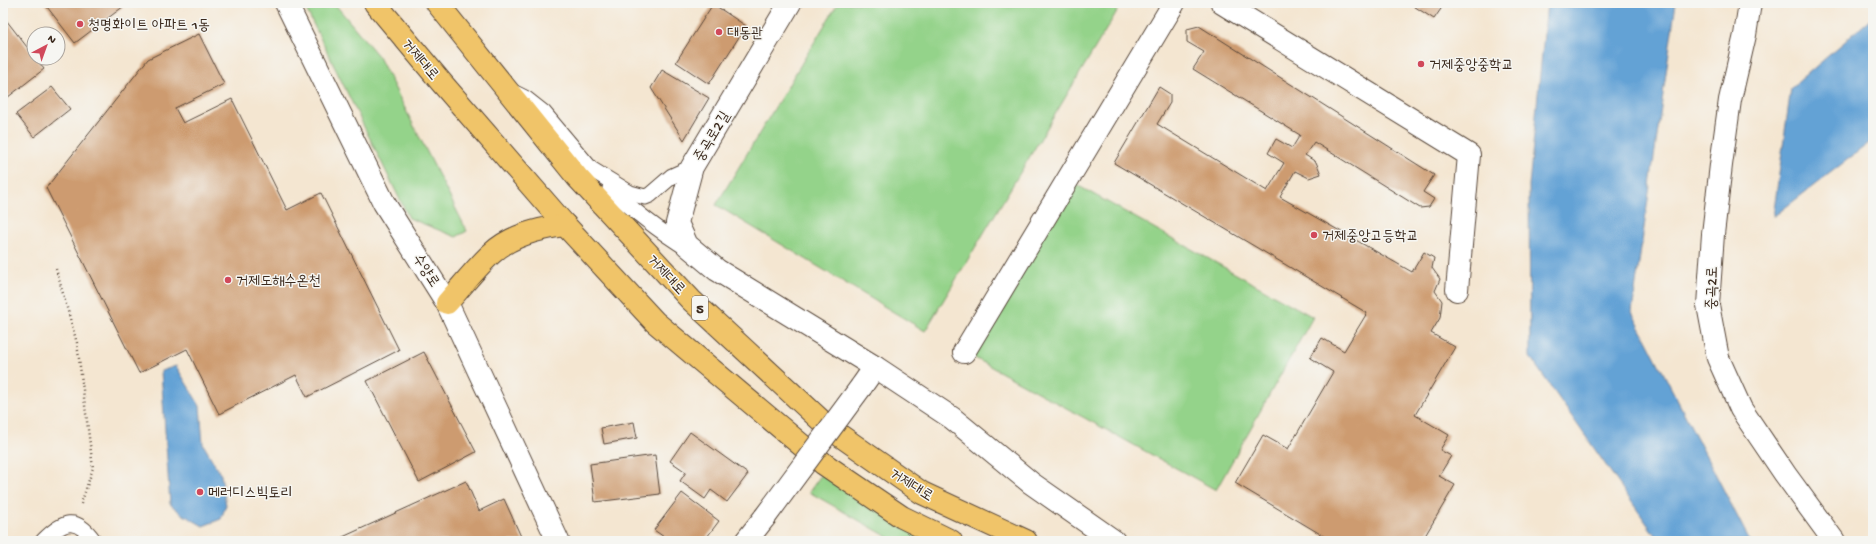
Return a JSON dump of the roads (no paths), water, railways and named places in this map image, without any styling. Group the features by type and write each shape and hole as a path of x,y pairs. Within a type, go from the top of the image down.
{"main road":[{"name":"거제대로","path":"375,3 441,82 565,225 655,322 819,460 902,517 951,541"},
{"name":"거제대로","path":"437,3 577,177 691,300 828,427 922,493 1026,541"},
{"path":"448,302 492,253 511,240 536,230 565,225"}],"street":[{"name":"수양로","path":"286,3 384,203 448,302 558,541"},
{"name":"중곡로2길","path":"692,167 790,3"},
{"path":"964,352 1174,3"},
{"path":"1222,3 1469,155 1457,290"},
{"name":"중곡2로","path":"1750,3 1746,35 1730,100 1713,234 1708,304 1718,358 1741,409 1785,474 1834,541"},
{"path":"692,167 677,223 687,245 693,251 733,280 875,367 952,418 1031,482 1114,541"},
{"path":"746,541 875,367"}],"lane":[{"name":"중곡로2길","path":"505,87 525,98 544,113 591,169 630,193 646,197 672,176 692,167"},
{"path":"591,169 644,219 669,238 693,251"},
{"path":"43,541 61,525 69,522 83,528 94,541"}],"water":[{"path":"1547,3 1676,3 1632,312 1750,541 1659,541 1530,357 1529,185"},
{"path":"1873,17 1873,140 1773,217 1791,88"},
{"path":"176,366 200,406 203,444 221,475 226,505 221,519 203,526 182,514 170,504 161,371"}],"place":[{"name":"청명화이트 아파트 1동","path":"80,24"},
{"name":"대동관","path":"719,32"},
{"name":"거제중앙중학교","path":"1421,64"},
{"name":"거제중앙고등학교","path":"1314,235"},
{"name":"거제도해수온천","path":"228,280"},
{"name":"메러디스빅토리","path":"200,492"}]}
